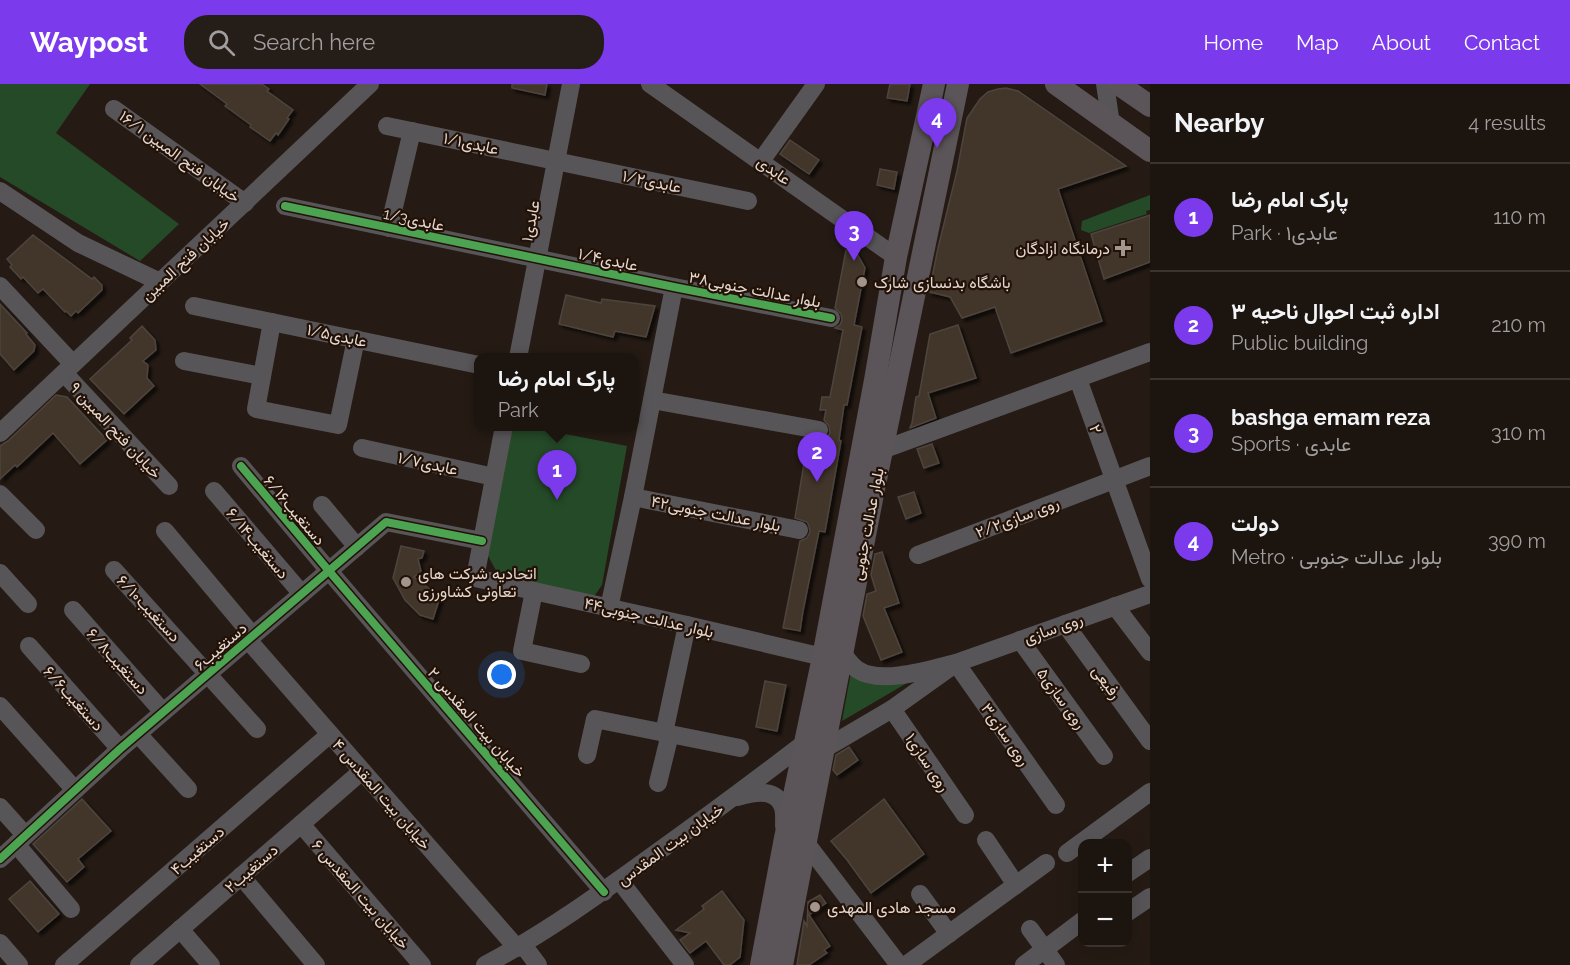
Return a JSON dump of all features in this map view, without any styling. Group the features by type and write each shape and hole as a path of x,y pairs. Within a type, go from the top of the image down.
{"main road":[{"name":"بلوار عدالت جنوبی","path":"761,965 781,916 815,746 857,526 875,380 896,256 934,84"},
{"path":"956,93 970,84"},
{"path":"1056,84 1150,151"},
{"path":"1118,84 1150,106"},
{"name":"بلوار عدالت جنوبی","path":"857,526 882,450 956,93"},
{"name":"بلوار عدالت جنوبی","path":"781,916 782,965"}],"street":[{"name":"خیابان فتح المبین","path":"0,433 370,84"},
{"name":"۱عابدی","path":"519,353 571,84"},
{"name":"عابدی","path":"650,84 896,256"},
{"path":"761,161 816,84"},
{"path":"1106,84 1111,124"},
{"name":"خیابان فتح المبین ۱۶/۱","path":"114,109 245,203"},
{"name":"عابدی۱/۱","path":"387,126 556,161"},
{"path":"389,228 412,131"},
{"name":"عابدی۱/۲","path":"556,161 748,201"},
{"path":"0,191 78,243 160,282"},
{"name":"عابدی1/3","path":"285,206 537,258"},
{"name":"عابدی۱/۴","path":"537,258 674,287"},
{"name":"خیابان فتح المبین ۹","path":"0,286 169,486"},
{"path":"609,608 674,287"},
{"name":"بلوار عدالت جنوبی۳۸","path":"674,287 831,318"},
{"name":"عابدی۱/۵","path":"194,306 474,364"},
{"path":"272,322 256,409 338,425 356,339"},
{"path":"882,450 1150,352"},
{"path":"184,361 262,376"},
{"name":"۲","path":"1078,379 1150,579"},
{"path":"652,400 819,430"},
{"path":"482,541 503,431"},
{"name":"عابدی۱/۷","path":"362,448 494,477"},
{"name":"دستغیب۶/۱۶","path":"241,466 329,571"},
{"name":"روی سازی۲/۲","path":"918,555 1150,466"},
{"name":"دستغیب۶/۱۴","path":"214,491 302,594"},
{"path":"0,494 36,530"},
{"name":"بلوار عدالت جنوبی۴۲","path":"633,497 800,530"},
{"path":"322,505 357,547"},
{"name":"دستغیب۶","path":"0,859 120,749 386,522 482,541"},
{"name":"خیابان بیت المقدس ۴","path":"165,531 330,734 538,965"},
{"name":"بلوار عدالت جنوبی۴۴","path":"482,541 475,578 687,625 833,654"},
{"name":"دستغیب۶/۱۰","path":"114,570 257,729"},
{"name":"خیابان بیت المقدس ۲","path":"329,571 604,891"},
{"path":"0,573 28,604"},
{"path":"534,591 522,651 581,664"},
{"name":"روی سازی","path":"956,663 1150,594"},
{"path":"1115,606 1150,652"},
{"name":"دستغیب۶/۸","path":"73,610 164,712"},
{"name":"رفیعی","path":"1065,624 1150,741"},
{"path":"658,783 687,625"},
{"name":"روی سازی۵","path":"1020,640 1104,756"},
{"name":"دستغیب۶/۶","path":"29,646 120,749"},
{"path":"833,654 870,676 906,674 956,663"},
{"name":"خیابان بیت المقدس","path":"485,965 520,946 604,891 732,798 815,746 892,709 956,663"},
{"name":"روی سازی۳","path":"956,663 1056,805"},
{"path":"0,706 75,790"},
{"name":"روی سازی۱","path":"892,709 965,815"},
{"path":"587,755 595,719 740,748"},
{"path":"138,734 188,789"},
{"name":"دستغیب۴","path":"64,965 330,734"},
{"name":"۲دستغیب","path":"139,965 362,771"},
{"path":"732,798 755,792 774,796 783,806 796,840 899,965"},
{"path":"1067,853 1150,792"},
{"path":"0,807 70,909"},
{"name":"خیابان بیت المقدس ۶","path":"301,824 422,965"},
{"path":"986,840 1016,885"},
{"path":"1132,870 1150,858"},
{"path":"906,965 1046,863"},
{"path":"241,876 316,965"},
{"path":"619,880 681,960"},
{"path":"920,894 949,934"},
{"path":"1132,909 1150,897"},
{"path":"1024,965 1078,925"},
{"path":"180,929 211,965"},
{"path":"1030,929 1056,965"},
{"path":"2,949 19,965"}],"green space":[{"path":"0,84 90,84 56,133 179,224 140,261 0,177"},
{"path":"1150,195 1150,210 1146,211 1147,214 1089,233 1081,230 1082,221"},
{"path":"511,431 550,431 627,446 602,585 593,598 499,576 487,554"},
{"path":"851,672 919,676 842,721"}],"building":[{"path":"200,84 262,84 269,89 267,91 293,110 278,135 276,133 270,141"},
{"path":"512,84 547,84 545,95 512,88"},
{"path":"890,84 910,84 907,101 887,98"},
{"path":"1006,88 1018,91 1126,166 1058,189 1102,321 1011,353 995,307 962,318 950,297 929,292 967,118 980,99 988,92"},
{"path":"790,140 819,160 809,174 780,154"},
{"path":"880,169 897,172 894,189 877,185"},
{"name":"درمانگاه ازادگان","path":"1150,215 1150,262 1104,279 1091,234"},
{"path":"33,235 102,285 102,290 78,313 76,311 71,316 65,312 43,289 38,293 10,267 12,265 7,259"},
{"path":"846,250 856,252 865,268 854,325 862,327 847,405 844,405 839,440 841,441 825,532 819,531 800,631 783,628 800,541 807,538 810,532 807,522 795,518 808,439 822,441 830,433 829,426 824,420 826,410 820,410 822,397 830,397 843,330 835,328 842,320 841,314 835,308"},
{"path":"566,295 601,303 602,299 655,306 646,337 615,331 613,337 559,324"},
{"path":"0,304 35,345 34,351 14,370 0,354"},
{"path":"958,325 976,378 928,393 936,418 910,428 916,397 919,396 930,334"},
{"path":"142,326 155,340 156,350 143,361 148,365 147,378 154,386 124,414 90,379 132,340 130,338"},
{"path":"56,395 67,397 107,440 80,464 53,433 17,467 15,465 0,479 0,446"},
{"path":"932,444 939,463 924,468 917,449"},
{"path":"914,492 921,513 906,519 898,497"},
{"name":"اتحادیه شرکت های تعاونی کشاورزی","path":"401,546 424,551 422,558 418,559 421,571 414,577 440,597 433,619 420,615 405,600 393,578"},
{"path":"882,552 899,603 884,608 902,652 881,660 863,616 867,594 876,591 871,575 875,554"},
{"path":"765,681 786,685 777,731 756,727"},
{"path":"849,747 858,760 837,775 833,770 836,755"},
{"path":"82,799 111,831 78,859 84,867 67,882 33,844"},
{"path":"884,799 924,854 871,893 831,841"},
{"path":"30,881 59,914 38,932 9,899"},
{"path":"722,891 744,920 740,957 730,965 724,965 706,941 690,953 680,940 690,933 676,930 704,909 702,906"},
{"path":"820,895 826,903 809,915 830,946 824,950 827,953 809,965 797,965 804,921 807,926 808,902"}],"cycle path":[{"path":"285,206 831,318"},
{"path":"241,466 604,892"},
{"path":"0,859 120,749 386,522 482,541"}],"place":[{"name":"دولت","path":"937,148"},
{"name":"درمانگاه ازادگان","path":"1123,248"},
{"name":"bashga emam reza","path":"854,261"},
{"name":"باشگاه بدنسازی شارک","path":"862,282"},
{"name":"اداره ثبت احوال ناحیه ۳","path":"817,482"},
{"name":"پارک امام رضا","path":"557,500"},
{"name":"اتحادیه شرکت های تعاونی کشاورزی","path":"406,582"},
{"name":"مسجد هادی المهدی","path":"815,907"}]}
